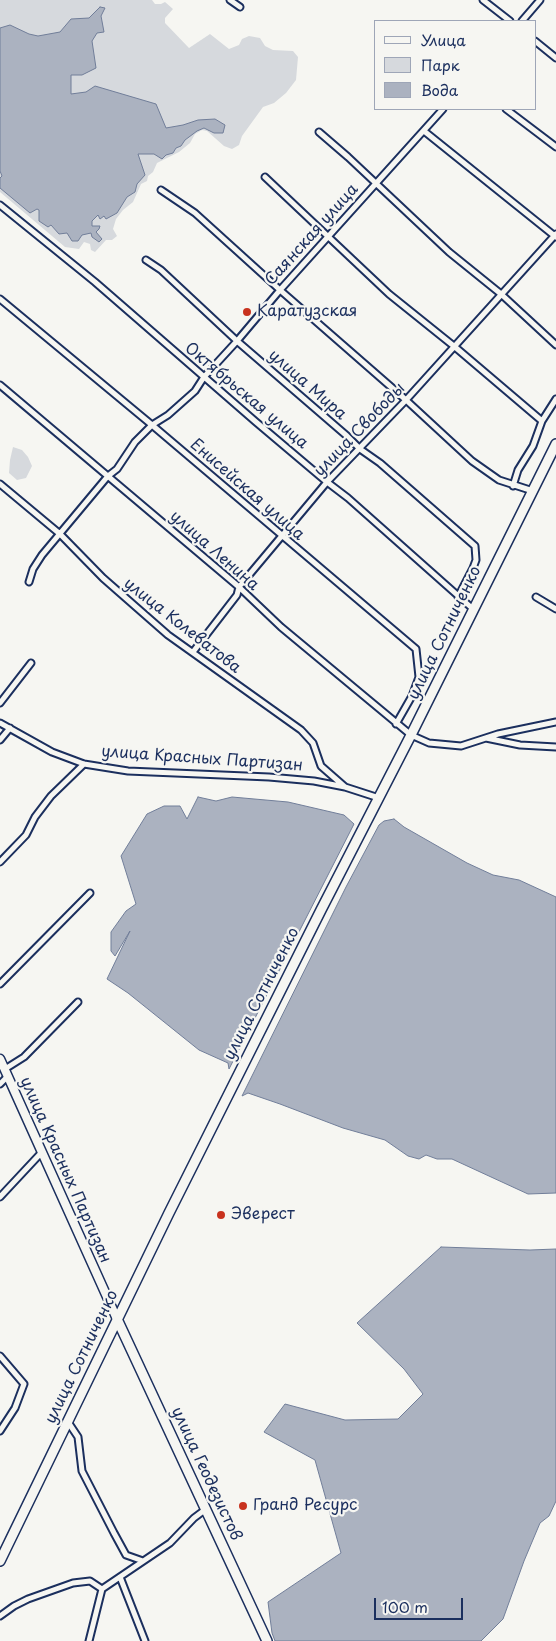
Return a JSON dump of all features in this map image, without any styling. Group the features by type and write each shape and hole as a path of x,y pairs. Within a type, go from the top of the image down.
{"main road":[{"name":"улица Сотниченко","path":"0,1561 177,1197 412,735 556,444"},
{"name":"улица Красных Партизан","path":"0,1059 118,1319"},
{"name":"улица Геодезистов","path":"118,1319 267,1641"}],"street":[{"path":"230,0 240,7"},
{"path":"483,0 509,20"},
{"path":"523,20 540,0"},
{"path":"536,41 556,58"},
{"name":"Саянская улица","path":"29,582 33,569 42,554 108,476 117,469 135,442 152,425 168,415 194,391 280,290 442,110"},
{"path":"507,110 556,147"},
{"path":"424,131 555,236"},
{"path":"319,132 449,252 502,294 556,345"},
{"path":"265,177 389,294 542,421"},
{"path":"161,190 195,213 472,461 499,480 533,491"},
{"name":"Октябрьская улица","path":"0,205 95,282 348,498 419,559 473,609"},
{"name":"улица Свободы","path":"193,652 236,595 239,587 327,482 406,400 555,236"},
{"name":"улица Мира","path":"146,260 161,270 237,341 360,449 380,462 475,546 476,560 458,596"},
{"name":"Енисейская улица","path":"0,299 416,649 419,677 412,696 396,724"},
{"name":"улица Ленина","path":"0,385 239,587 281,627 396,724 412,735 429,743 461,746 485,738 556,722"},
{"path":"513,486 518,470 533,446 542,421 556,399"},
{"name":"улица Колеватова","path":"0,484 60,534 103,578 168,635 301,730 313,743 321,766 345,787"},
{"path":"536,597 556,609"},
{"path":"0,703 32,663"},
{"name":"улица Красных Партизан","path":"0,722 52,752 84,764 128,771 269,777 314,781 345,787 379,798"},
{"path":"0,740 10,728"},
{"path":"485,738 520,745 556,747"},
{"path":"0,862 26,835 35,817 51,796 84,764"},
{"path":"0,984 90,893"},
{"path":"0,1084 6,1073 78,1002"},
{"path":"0,1197 42,1152"},
{"path":"0,1356 24,1384 15,1408 0,1431"},
{"path":"68,1422 78,1437 82,1471 126,1555 143,1561"},
{"path":"89,1641 102,1589 170,1543 194,1518 206,1509"},
{"path":"120,1577 144,1641"},
{"path":"0,1616 28,1599 73,1583 90,1581 102,1589"}],"green space":[{"path":"0,0 152,0 155,4 165,2 173,9 165,18 165,23 189,48 210,34 229,49 239,45 242,39 249,36 260,38 265,46 273,50 293,51 298,57 296,80 286,93 274,103 263,107 242,136 239,145 232,149 224,146 207,131 202,130 195,134 190,143 179,152 157,163 153,172 148,176 147,181 141,184 133,202 116,219 113,229 117,236 112,240 106,240 95,252 91,250 90,244 84,242 79,249 65,247 0,192"},
{"path":"13,447 22,450 32,466 26,478 17,480 9,473"}],"water":[{"path":"100,7 105,8 101,16 104,32 97,33 92,41 96,68 82,75 71,75 71,94 86,92 95,86 156,104 166,128 198,120 215,119 225,125 223,133 214,133 204,128 197,131 185,140 181,146 176,148 173,153 166,155 162,159 154,154 138,154 145,175 137,184 135,192 127,197 117,213 106,219 104,216 100,219 98,215 92,221 92,226 100,226 96,232 102,239 99,242 92,237 91,233 82,235 78,241 72,241 67,233 59,234 51,225 48,227 39,221 39,210 37,209 30,213 0,188 0,178 2,176 0,171 0,28 10,25 38,36 60,32 71,19 89,18"},
{"path":"198,797 216,801 232,797 288,802 344,815 354,824 229,1069 228,1063 199,1050 128,993 107,979 130,931 115,956 111,951 111,932 126,911 136,904 121,856 147,814 164,806 180,806 187,819"},
{"path":"394,819 404,827 467,863 493,875 519,880 556,897 556,1193 528,1194 452,1159 437,1159 426,1155 419,1159 408,1156 385,1140 343,1128 248,1093 242,1096 379,825 384,821"},
{"path":"441,1247 556,1249 556,1501 549,1516 540,1523 503,1619 481,1641 275,1641 272,1633 268,1602 341,1553 315,1460 264,1432 285,1404 345,1420 398,1419 423,1394 404,1369 357,1323"}],"place":[{"name":"Каратузская","path":"247,312"},
{"name":"Эверест","path":"221,1215"},
{"name":"Гранд Ресурс","path":"243,1506"}]}
